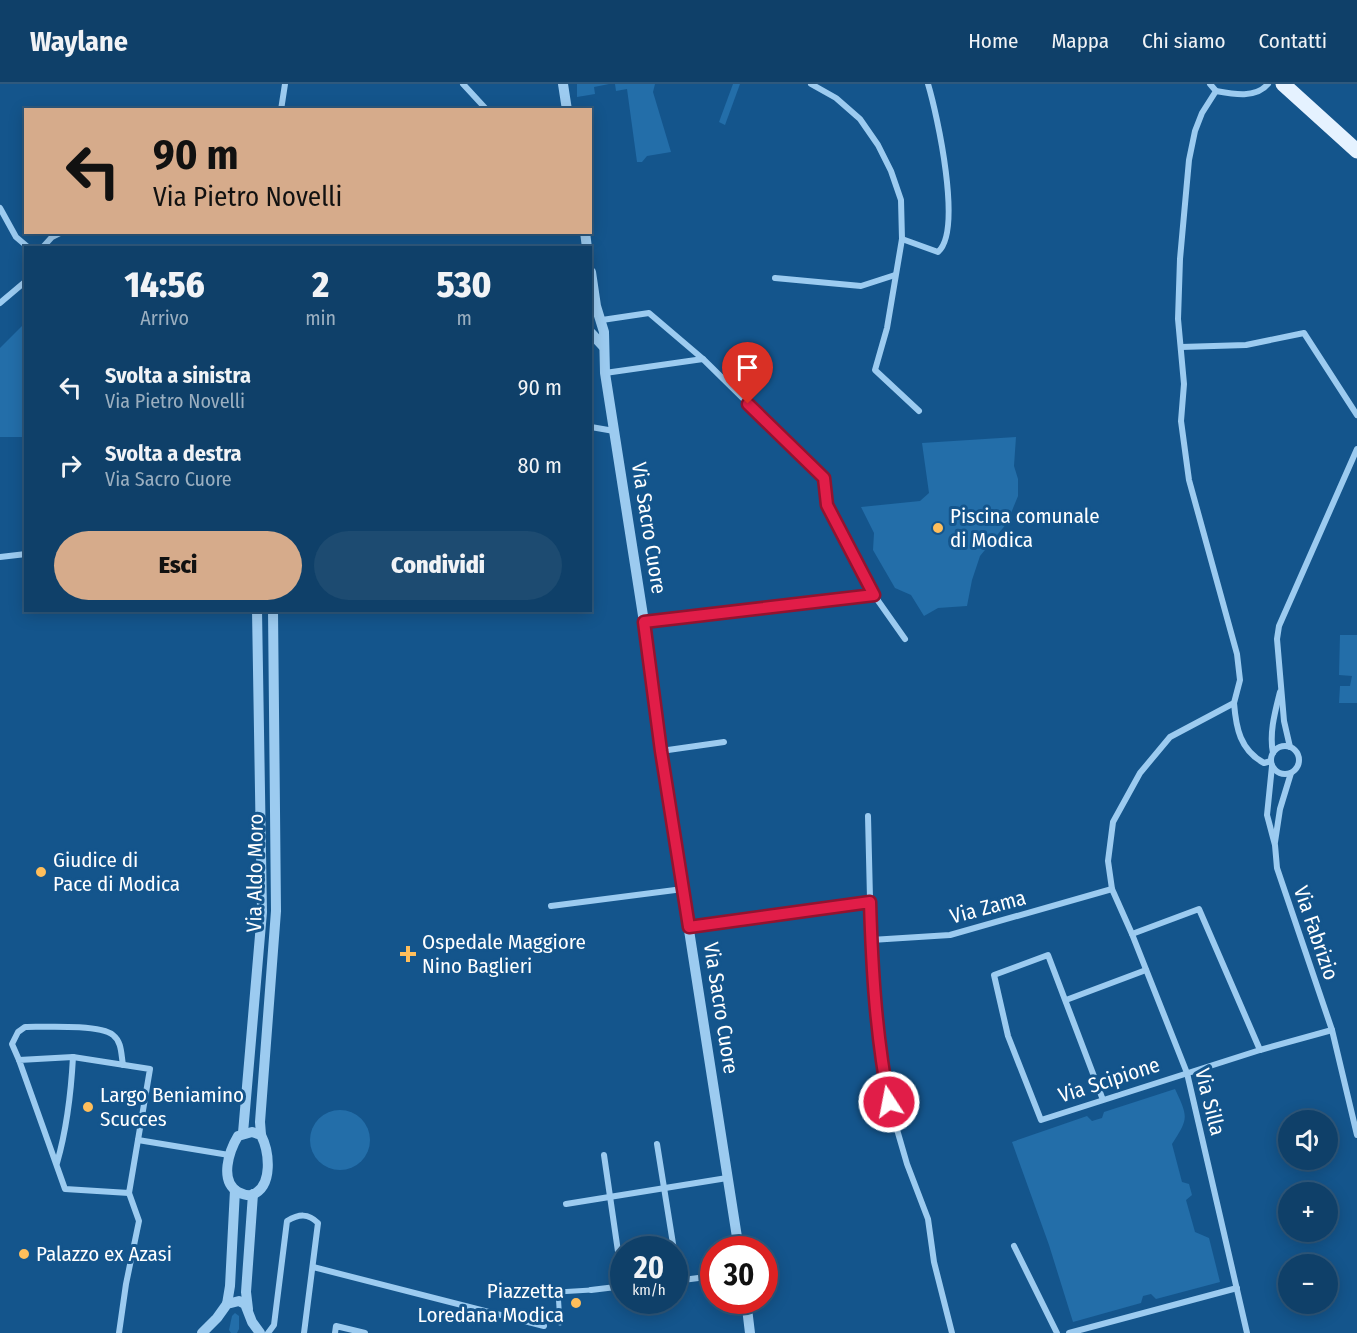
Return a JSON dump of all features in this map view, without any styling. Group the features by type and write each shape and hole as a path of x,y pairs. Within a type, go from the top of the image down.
{"main road":[{"path":"1283,84 1357,151"}],"street":[{"path":"281,108 285,84"},
{"path":"463,84 485,108"},
{"path":"563,84 567,108"},
{"path":"811,84 836,98 860,119 878,145 891,171 901,200 902,239 887,328 874,370 919,411"},
{"path":"902,239 938,252 945,242 949,205 937,114 928,84"},
{"path":"1210,84 1216,91 1242,95 1265,88 1268,84"},
{"path":"1216,91 1195,131 1189,160 1178,319 1184,384 1181,421 1189,480 1237,654 1240,680 1234,703 1236,730 1257,759 1272,764 1278,772 1291,773"},
{"path":"0,208 15,237 26,246"},
{"path":"44,246 58,234"},
{"path":"775,278 861,286 895,275"},
{"path":"0,303 24,283"},
{"path":"592,284 594,309 602,320 649,313 703,359 824,478 827,505 874,595 905,639"},
{"name":"Via Sacro Cuore","path":"602,320 605,373 737,1236"},
{"path":"1181,347 1245,345 1304,333 1357,415"},
{"path":"592,334 603,346"},
{"path":"605,373 703,359"},
{"path":"592,427 615,431"},
{"path":"1275,845 1280,809 1291,773 1297,767 1299,759 1290,747 1284,721 1277,639 1279,626 1357,449"},
{"path":"0,557 24,554"},
{"path":"644,622 874,595"},
{"name":"Via Aldo Moro","path":"243,1133 262,912 257,612"},
{"name":"Via Aldo Moro","path":"261,1135 260,1122 276,911 273,612"},
{"path":"258,649 273,650"},
{"path":"1275,845 1267,815 1273,753 1271,743 1281,686"},
{"name":"Via Silla","path":"1234,703 1170,737 1140,773 1113,822 1108,861 1112,890 1188,1073 1247,1333"},
{"path":"661,751 724,742"},
{"path":"1273,753 1278,748 1290,747"},
{"path":"867,816 871,940 881,1062 889,1102 907,1164 928,1219 934,1262 952,1333"},
{"name":"Via Fabrizio","path":"1275,845 1277,867 1332,1030 1357,1135"},
{"path":"551,906 683,888"},
{"name":"Via Zama","path":"871,940 950,935 1112,890"},
{"path":"689,927 870,902"},
{"path":"1132,934 1199,909 1260,1050"},
{"name":"Via Scipione","path":"1066,1000 1048,956 994,975 1008,1036 1041,1120 1260,1050 1332,1030"},
{"path":"1103,1100 1066,1000 1146,970"},
{"path":"123,1065 120,1046 114,1035 102,1029 25,1027 18,1032 12,1044 65,1189 129,1193"},
{"path":"56,1164 65,1134 72,1089 73,1057"},
{"path":"19,1060 73,1057 150,1069 129,1193 139,1221 119,1333"},
{"path":"253,1194 246,1195 235,1190 228,1180 229,1155 238,1136 252,1132 261,1135 268,1154 265,1180 253,1194 246,1292 251,1328 260,1333"},
{"path":"138,1140 229,1155"},
{"path":"657,1144 672,1236"},
{"path":"604,1155 616,1236"},
{"path":"566,1204 727,1178"},
{"path":"202,1333 218,1318 227,1304 235,1190"},
{"path":"268,1333 274,1325 287,1221 295,1216 304,1215 318,1222 304,1333"},
{"path":"1014,1246 1057,1333"},
{"path":"313,1267 544,1326"},
{"path":"560,1323 558,1292 610,1288"},
{"path":"1069,1333 1237,1288"},
{"path":"227,1304 239,1301 248,1309"},
{"path":"748,1314 750,1333"},
{"path":"218,1318 218,1333"},
{"path":"335,1333 336,1326 365,1333"}],"shaded area":[{"path":"577,84 609,84 594,87 595,94 577,97"},
{"path":"615,84 655,84 653,92 671,152 647,156 642,162 637,162 627,89 616,91"},
{"path":"733,84 740,84 725,125 719,122"},
{"path":"24,324 22,437 0,437 0,348"},
{"name":"Piscina comunale di Modica","path":"1016,437 1014,466 1018,479 1018,496 1007,523 980,556 967,606 938,608 924,616 911,595 895,588 873,550 874,533 861,507 920,501 929,493 922,443"},
{"path":"1340,635 1357,635 1357,703 1339,703 1340,686 1350,686 1352,676 1339,675"},
{"path":"1175,1089 1185,1117 1172,1144 1182,1182 1189,1184 1192,1195 1186,1200 1195,1232 1209,1238 1220,1282 1156,1299 1151,1294 1143,1296 1141,1303 1073,1322 1049,1245 1012,1142 1087,1116 1092,1121 1102,1118 1104,1112"},
{"path":"340,1110 361,1119 370,1140 361,1161 340,1170 319,1161 310,1140 319,1119"},
{"path":"235,1313 239,1316 239,1329 237,1333 231,1333 229,1330 232,1316"}],"place":[{"name":"Piscina comunale di Modica","path":"938,528"},
{"name":"Giudice di Pace di Modica","path":"41,872"},
{"name":"Ospedale Maggiore Nino Baglieri","path":"408,954"},
{"name":"Largo Beniamino Scucces","path":"88,1107"},
{"name":"Palazzo ex Azasi","path":"24,1254"},
{"name":"Piazzetta Loredana Modica","path":"576,1303"}],"route":[{"path":"748,404 824,478 827,505 874,595 644,622 661,751 689,927 870,902 881,1062 889,1102"}]}
